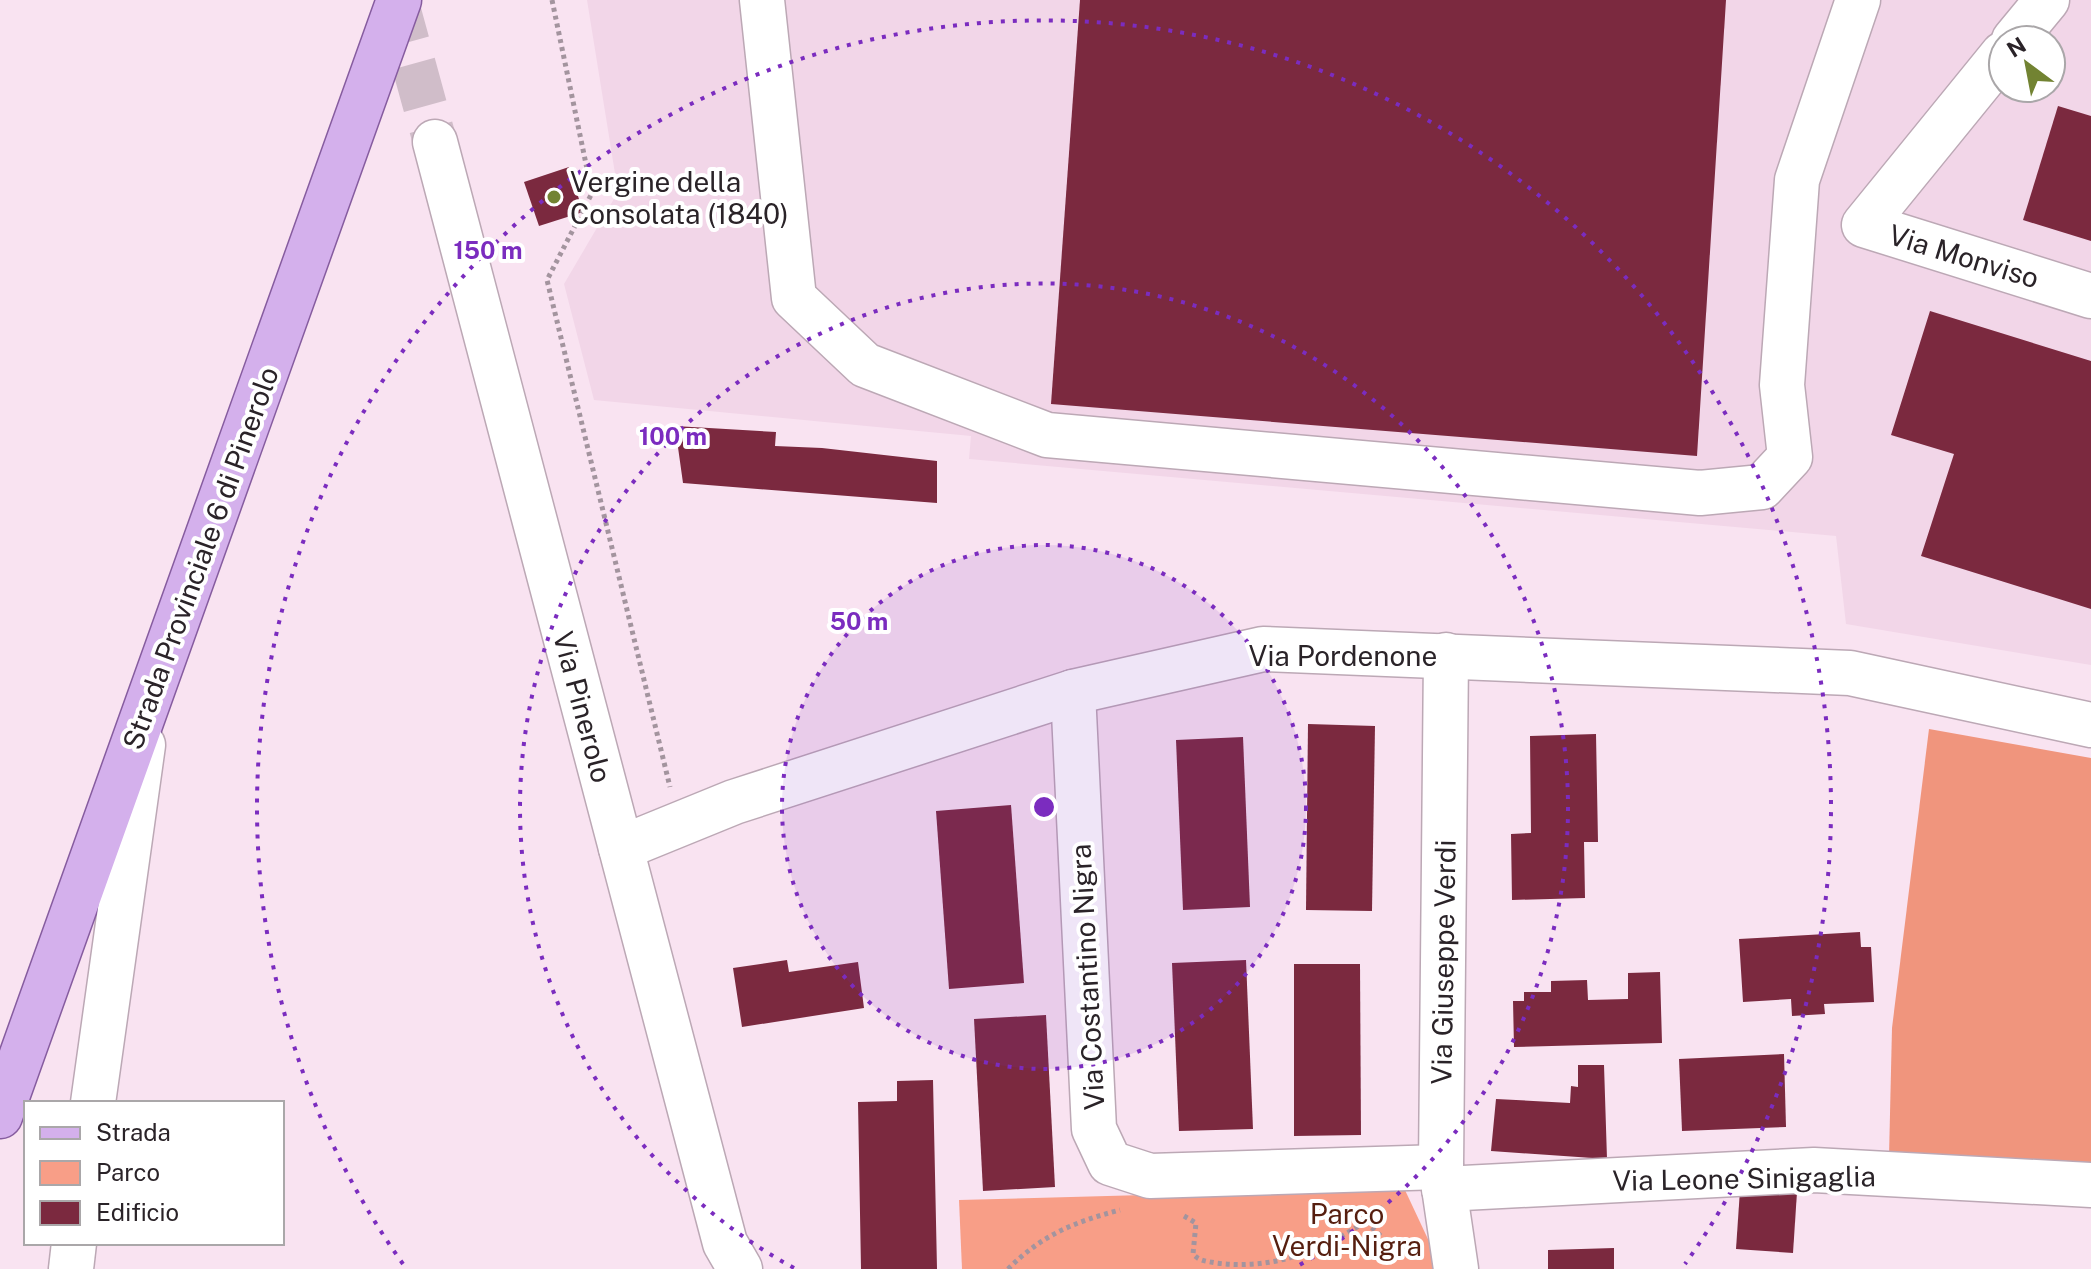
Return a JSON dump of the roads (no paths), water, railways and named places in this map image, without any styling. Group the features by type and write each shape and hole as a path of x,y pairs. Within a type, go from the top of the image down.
{"main road":[{"name":"Strada Provinciale 6 di Pinerolo","path":"0,1116 399,0"}],"street":[{"path":"762,0 794,298 865,365 1047,435 1700,493 1762,487 1790,457 1782,385 1797,180 1858,0"},
{"path":"2027,24 2047,0"},
{"name":"Via Monviso","path":"1987,74 1864,225 2091,296"},
{"name":"Via Pinerolo","path":"435,142 732,1260"},
{"name":"Via Pordenone","path":"621,848 734,802 1073,692 1263,649 1850,673 2091,725"},
{"name":"Via Giuseppe Verdi","path":"1446,655 1429,1175 1455,1259"},
{"name":"Via Costantino Nigra","path":"1073,692 1094,1129 1110,1163"},
{"path":"93,1101 149,703"},
{"name":"Via Leone Sinigaglia","path":"1110,1163 1150,1176 1814,1170 2091,1185"},
{"path":"71,1269 74,1245"}],"tunnel":[{"path":"396,0 435,142"}],"place":[{"name":"Vergine della Consolata (1840)","path":"554,197"}],"park label":[{"name":"Parco Verdi-Nigra","path":"1347,1229"}]}
